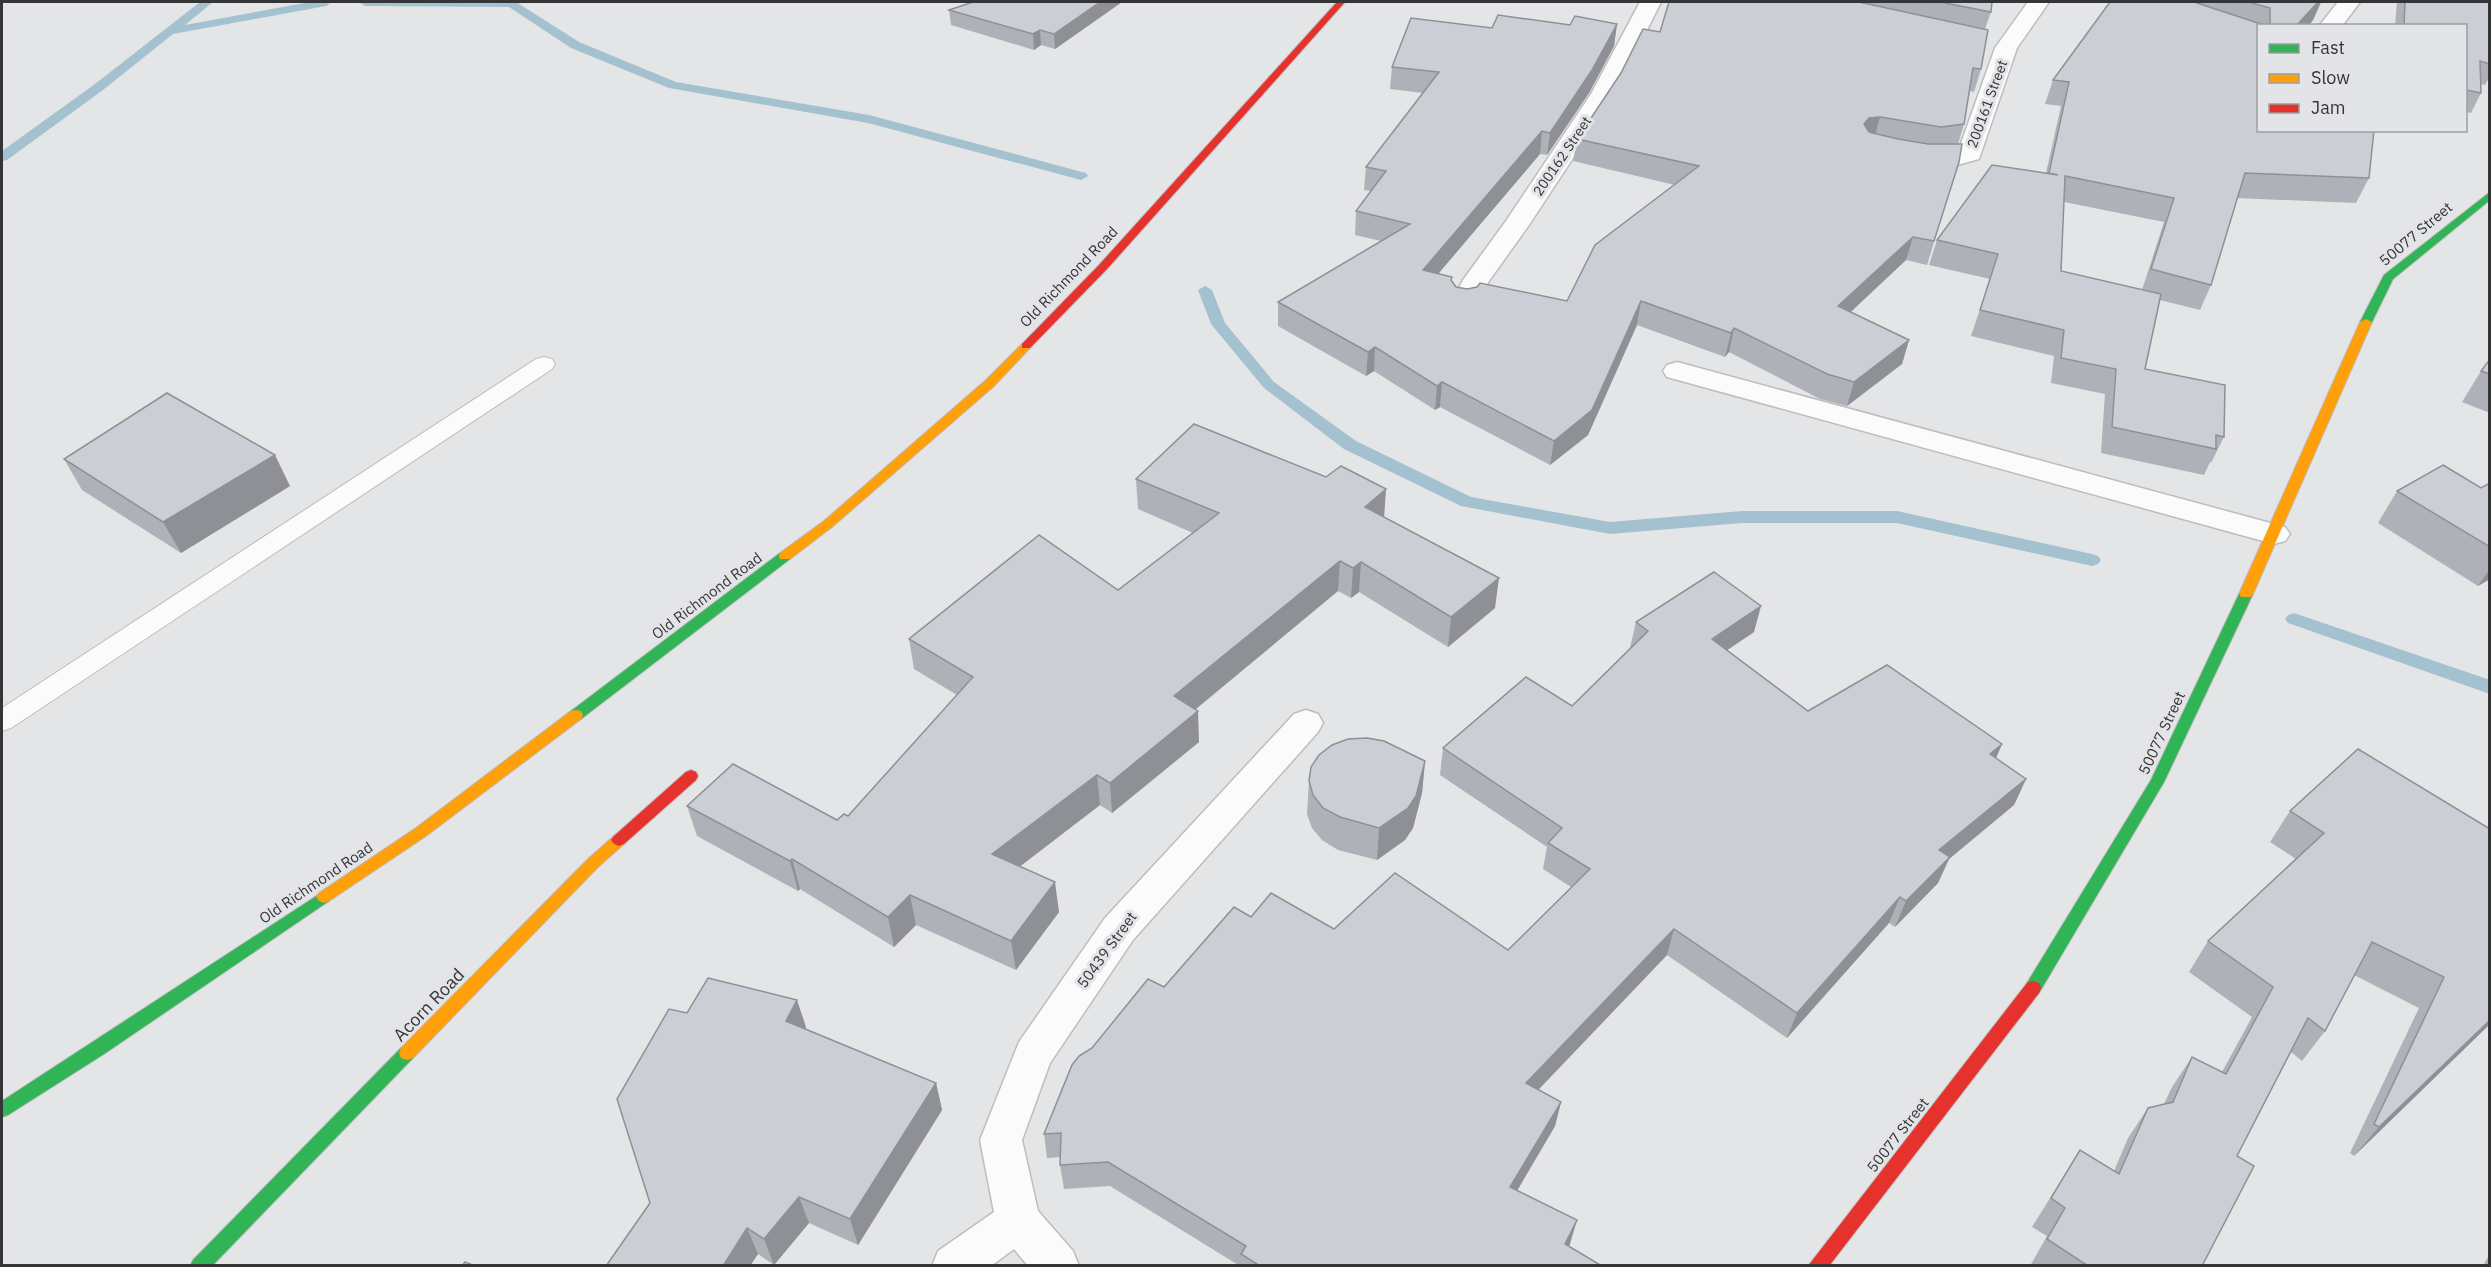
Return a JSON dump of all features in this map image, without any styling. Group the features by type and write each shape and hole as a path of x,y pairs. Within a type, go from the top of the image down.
{"street":[{"name":"Old Richmond Road","path":"2,1110 98,1049 421,832 828,524 990,382 1103,267 1341,2"},
{"name":"200162 Street","path":"1464,303 1476,280 1516,225 1603,94 1650,2"},
{"name":"200161 Street","path":"1890,152 1950,160 1970,154 1995,46 2038,2"},
{"path":"2332,24 2349,2"},
{"name":"50077 Street","path":"1817,1266 2039,980 2157,782 2274,534 2365,323 2388,277 2490,195"},
{"path":"1677,371 2274,534"},
{"name":"50439 Street","path":"1057,1266 1018,1221 1001,1140 1033,1055 1119,928 1306,723"},
{"name":"Acorn Road","path":"200,1266 593,863 691,777"},
{"path":"954,1266 1018,1221"}],"lane":[{"path":"2,721 544,364"}],"building":[{"path":"973,2 1100,2 1054,34 1040,30 1033,34 949,10"},
{"path":"1669,2 1859,2 1988,30 1981,69 1973,68 1964,124 1941,127 1880,117 1869,118 1864,124 1869,132 1898,139 1928,144 1962,144 1959,162 1934,241 1913,237 1838,306 1909,340 1854,382 1827,374 1734,328 1731,333 1641,301 1592,410 1554,441 1442,382 1437,386 1375,347 1368,352 1278,302 1410,224 1356,211 1386,171 1366,167 1439,72 1392,67 1411,18 1492,28 1498,15 1570,25 1575,16 1617,24 1592,70 1550,133 1542,131 1423,270 1452,277 1451,280 1456,287 1467,289 1477,287 1480,283 1567,301 1595,245 1699,166 1577,139 1621,73 1643,29 1660,32"},
{"path":"1940,2 1992,2 1991,12"},
{"path":"2110,2 2194,2 2261,24 2257,24 2257,132 2374,132 2369,178 2245,173 2211,285 2151,269 2174,198 2065,176 2061,271 2161,294 2145,369 2225,385 2224,437 2216,435 2216,449 2112,427 2116,369 2061,358 2064,330 1980,310 1998,254 1937,240 1992,165 2058,175 2049,173 2069,82 2053,80"},
{"path":"2249,2 2318,2 2298,24 2270,24 2270,8"},
{"path":"2405,2 2490,2 2490,64 2480,61 2481,93 2467,90 2467,24 2404,24"},
{"path":"2490,359 2490,374 2481,371"},
{"path":"167,393 275,455 163,522 64,459"},
{"path":"1194,424 1326,477 1341,466 1386,489 1365,507 1499,578 1451,617 1361,562 1353,568 1340,561 1174,696 1198,711 1110,783 1097,775 992,854 1055,882 1011,941 910,895 888,917 792,859 790,861 687,806 733,764 837,820 844,814 848,816 973,677 909,639 1039,535 1118,590 1219,513 1136,479"},
{"path":"2443,465 2481,488 2490,483 2490,547 2397,491"},
{"path":"1714,572 1761,606 1712,639 1808,711 1887,665 2002,744 1990,754 2026,779 1939,850 1950,857 1906,901 1900,897 1797,1013 1674,929 1526,1083 1561,1102 1510,1187 1577,1220 1565,1244 1602,1266 1260,1266 1241,1254 1246,1246 1108,1162 1060,1165 1061,1133 1044,1134 1072,1065 1079,1056 1092,1048 1148,979 1164,987 1234,907 1251,917 1271,893 1334,929 1395,873 1508,950 1590,869 1548,843 1562,828 1443,748 1526,677 1572,706 1648,631 1636,622"},
{"path":"1367,738 1384,741 1425,761 1416,796 1408,808 1379,828 1340,817 1323,808 1313,795 1309,781 1311,767 1319,755 1332,745 1348,739"},
{"path":"2358,749 2490,829 2490,1020 2379,1127 2374,1124 2444,977 2372,942 2325,1031 2308,1018 2237,1156 2254,1166 2202,1266 2088,1266 2047,1239 2065,1208 2051,1198 2080,1150 2119,1174 2148,1108 2173,1102 2192,1057 2226,1074 2273,987 2208,941 2324,833 2290,811"},
{"path":"708,978 797,1000 786,1021 936,1083 850,1219 799,1197 764,1239 747,1228 723,1266 606,1266 650,1203 617,1099 669,1009 687,1013"},
{"path":"465,1262 475,1266 462,1266"}],"waterway":[{"path":"2,157 99,87 207,2"},
{"path":"174,31 326,2"},
{"path":"365,2 512,4 575,45 673,85 869,119 1081,176"},
{"path":"1205,290 1218,324 1269,385 1350,445 1467,502 1610,528 1742,517 1897,517 2092,560"},
{"path":"2294,619 2490,687"}],"traffic: fast":[{"path":"2366,322 2388,277 2490,195"},
{"path":"576,715 785,556"},
{"path":"2033,988 2157,782 2246,594"},
{"path":"2,1110 98,1049 324,897"},
{"path":"199,1266 407,1053"}],"traffic: slow":[{"path":"2246,594 2366,322"},
{"path":"785,556 828,524 990,383 1026,346"},
{"path":"324,897 421,832 576,715"},
{"path":"407,1053 593,863 619,840"}],"traffic: jam":[{"path":"1026,346 1103,267 1341,2"},
{"path":"619,840 691,776"},
{"path":"1817,1266 2033,988"}]}
